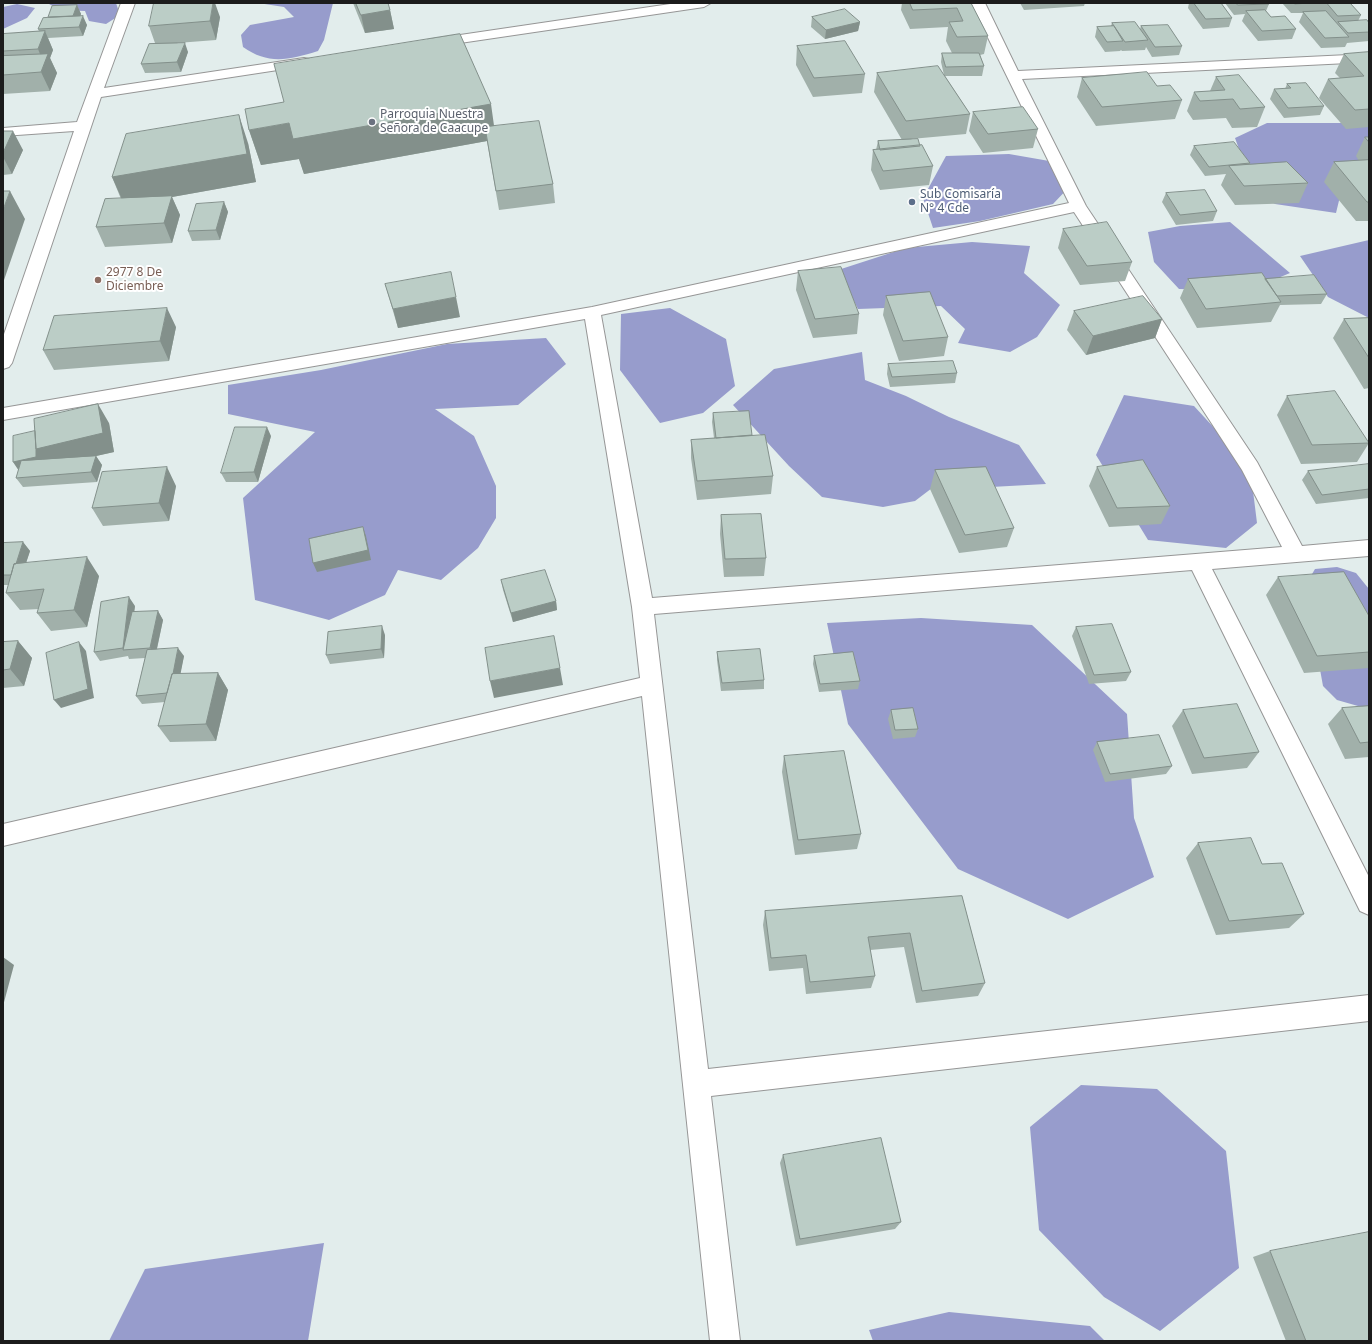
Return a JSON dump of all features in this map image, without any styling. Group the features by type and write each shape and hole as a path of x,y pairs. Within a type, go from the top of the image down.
{"street":[{"path":"3,363 83,126 128,3"},
{"path":"419,45 704,3"},
{"path":"978,3 1015,75 1078,206 1250,467 1295,552"},
{"path":"1015,75 1369,58"},
{"path":"96,93 317,60"},
{"path":"3,132 83,126"},
{"path":"3,414 592,312 1078,206"},
{"path":"592,312 643,607 725,1341"},
{"path":"643,607 1198,562 1295,552 1369,548"},
{"path":"1198,562 1369,903"},
{"path":"3,835 652,684"},
{"path":"696,1084 1369,1008"}],"shaded area":[{"path":"116,3 120,15 106,24 89,21 85,11 60,10 49,4"},
{"path":"258,3 333,3 324,40 318,51 298,57 270,59 252,53 243,47 241,35 250,25 294,17 284,7"},
{"path":"17,4 35,8 27,18 3,29 3,7"},
{"path":"1267,123 1369,123 1369,159 1343,184 1336,213 1275,204 1233,183 1243,160 1235,138"},
{"path":"1009,154 1055,162 1072,184 1053,204 980,221 933,228 923,198 946,156"},
{"path":"1230,222 1290,273 1259,286 1218,290 1179,289 1154,262 1148,232 1180,226"},
{"path":"1369,240 1369,318 1328,297 1300,256"},
{"path":"972,242 1030,246 1024,273 1060,305 1037,337 1010,352 958,343 965,329 941,306 858,309 838,270 906,248"},
{"path":"670,308 726,339 735,386 703,413 660,423 620,370 621,314"},
{"path":"546,338 566,364 518,405 435,409 474,436 496,486 496,518 478,548 441,580 398,570 385,595 329,620 255,600 243,498 315,432 228,414 228,385 321,370 447,344"},
{"path":"862,352 865,380 906,396 949,417 1019,445 1046,484 991,487 957,469 915,501 883,507 822,497 789,466 733,405 774,369"},
{"path":"1124,395 1194,406 1250,467 1257,523 1226,548 1148,540 1096,455"},
{"path":"1337,567 1356,573 1369,589 1369,707 1365,708 1337,700 1323,686 1305,586 1315,569"},
{"path":"921,618 1032,625 1127,714 1134,818 1154,877 1068,919 958,869 848,724 827,623"},
{"path":"1081,1085 1157,1089 1226,1151 1239,1268 1160,1331 1104,1297 1039,1230 1030,1127"},
{"path":"324,1243 308,1341 109,1341 145,1269"},
{"path":"949,1312 1090,1326 1105,1341 873,1341 869,1330"}],"building":[{"path":"154,3 213,3 210,21 149,26"},
{"path":"356,3 388,3 390,10 361,15"},
{"path":"910,3 971,3 988,36 957,37 949,22 963,21 957,8 913,10"},
{"path":"1194,3 1221,3 1232,18 1206,19"},
{"path":"1236,3 1268,3 1269,4 1238,5"},
{"path":"1327,3 1350,3 1361,15 1338,16"},
{"path":"77,5 73,16 48,17 52,6"},
{"path":"845,9 860,22 826,30 812,17"},
{"path":"1265,10 1271,17 1285,16 1296,29 1262,31 1246,11"},
{"path":"1326,11 1349,37 1325,38 1303,12"},
{"path":"83,16 79,27 38,29 43,18"},
{"path":"1367,20 1369,23 1369,32 1348,33 1338,22"},
{"path":"1135,22 1148,40 1125,42 1112,23"},
{"path":"1168,25 1182,46 1155,47 1141,26"},
{"path":"1114,26 1123,41 1107,42 1097,27"},
{"path":"45,31 38,49 3,51 3,34"},
{"path":"460,34 491,104 293,139 289,123 249,130 245,109 284,102 274,64"},
{"path":"845,41 865,74 814,78 797,46"},
{"path":"185,43 177,62 141,64 149,44"},
{"path":"1369,52 1369,109 1355,110 1328,79 1364,76 1344,54"},
{"path":"942,53 979,53 984,66 946,67"},
{"path":"48,54 41,72 3,75 3,56"},
{"path":"938,66 970,114 906,121 877,73"},
{"path":"1147,72 1157,86 1170,85 1182,100 1102,107 1082,78"},
{"path":"1239,75 1265,107 1240,109 1233,99 1200,101 1194,92 1225,90 1216,77"},
{"path":"1306,83 1324,106 1288,108 1274,89 1291,88 1287,84"},
{"path":"1023,107 1038,129 988,134 973,112"},
{"path":"239,115 247,154 112,177 126,134"},
{"path":"539,121 553,184 496,191 485,127"},
{"path":"3,131 13,131 3,153"},
{"path":"918,139 920,146 880,150 878,141"},
{"path":"1234,142 1250,163 1209,167 1194,146"},
{"path":"922,145 933,166 883,171 873,150"},
{"path":"1369,160 1369,202 1367,202 1334,162"},
{"path":"1287,162 1308,183 1244,186 1229,166"},
{"path":"1205,190 1217,211 1180,215 1166,193"},
{"path":"3,191 10,191 3,210"},
{"path":"172,196 164,223 96,227 105,199"},
{"path":"224,202 216,230 188,231 196,204"},
{"path":"1107,222 1132,262 1087,266 1063,229"},
{"path":"841,267 859,314 815,319 798,271"},
{"path":"451,272 456,297 393,309 385,284"},
{"path":"1262,273 1281,302 1206,309 1188,279"},
{"path":"1314,275 1327,294 1277,296 1265,279"},
{"path":"930,292 948,337 903,341 886,296"},
{"path":"1143,296 1162,319 1093,336 1074,311"},
{"path":"167,308 160,341 43,350 54,316"},
{"path":"1369,318 1369,358 1344,319"},
{"path":"953,361 957,373 892,377 888,364"},
{"path":"1335,391 1369,443 1312,445 1287,396"},
{"path":"98,404 103,433 36,449 34,419"},
{"path":"749,411 752,435 716,438 713,413"},
{"path":"235,427 267,427 254,472 221,473"},
{"path":"35,431 36,457 13,462 13,436"},
{"path":"765,435 773,476 697,481 691,440"},
{"path":"96,456 91,472 16,478 21,461"},
{"path":"1143,460 1170,506 1117,508 1097,467"},
{"path":"1369,464 1369,489 1322,495 1308,471"},
{"path":"167,467 159,503 92,508 102,472"},
{"path":"986,467 1014,528 965,535 935,470"},
{"path":"761,514 766,558 725,559 721,515"},
{"path":"363,527 368,550 313,563 309,539"},
{"path":"23,542 11,575 3,575 3,543"},
{"path":"87,557 74,610 37,613 44,589 6,593 14,564"},
{"path":"545,570 556,601 511,613 501,580"},
{"path":"1344,572 1369,616 1369,652 1317,656 1278,577"},
{"path":"129,597 123,648 94,652 101,602"},
{"path":"158,611 150,648 123,650 132,612"},
{"path":"1112,624 1131,672 1094,675 1076,627"},
{"path":"382,626 381,649 326,655 328,632"},
{"path":"554,636 560,668 490,681 485,648"},
{"path":"18,641 10,669 3,670 3,642"},
{"path":"79,642 88,689 54,700 46,653"},
{"path":"178,648 173,674 167,693 136,696 147,650"},
{"path":"760,649 764,680 722,683 717,652"},
{"path":"853,652 860,681 820,684 814,656"},
{"path":"218,673 206,724 158,726 172,674"},
{"path":"1237,704 1259,752 1204,758 1183,710"},
{"path":"1369,706 1369,742 1360,743 1342,708"},
{"path":"913,708 918,729 895,730 891,710"},
{"path":"1159,735 1172,766 1110,774 1097,742"},
{"path":"844,751 861,834 798,840 784,756"},
{"path":"1251,838 1262,864 1282,863 1304,914 1229,921 1198,843"},
{"path":"962,896 985,983 922,991 910,933 868,937 875,976 810,982 806,955 771,958 765,911"},
{"path":"881,1138 901,1222 800,1239 783,1155"},
{"path":"1369,1232 1369,1341 1306,1341 1270,1251"}],"place":[{"name":"Parroquia Nuestra Señora de Caacupe","path":"372,122"},
{"name":"Sub Comisaría N° 4 Cde","path":"912,202"},
{"name":"2977 8 De Diciembre","path":"98,280"}]}
